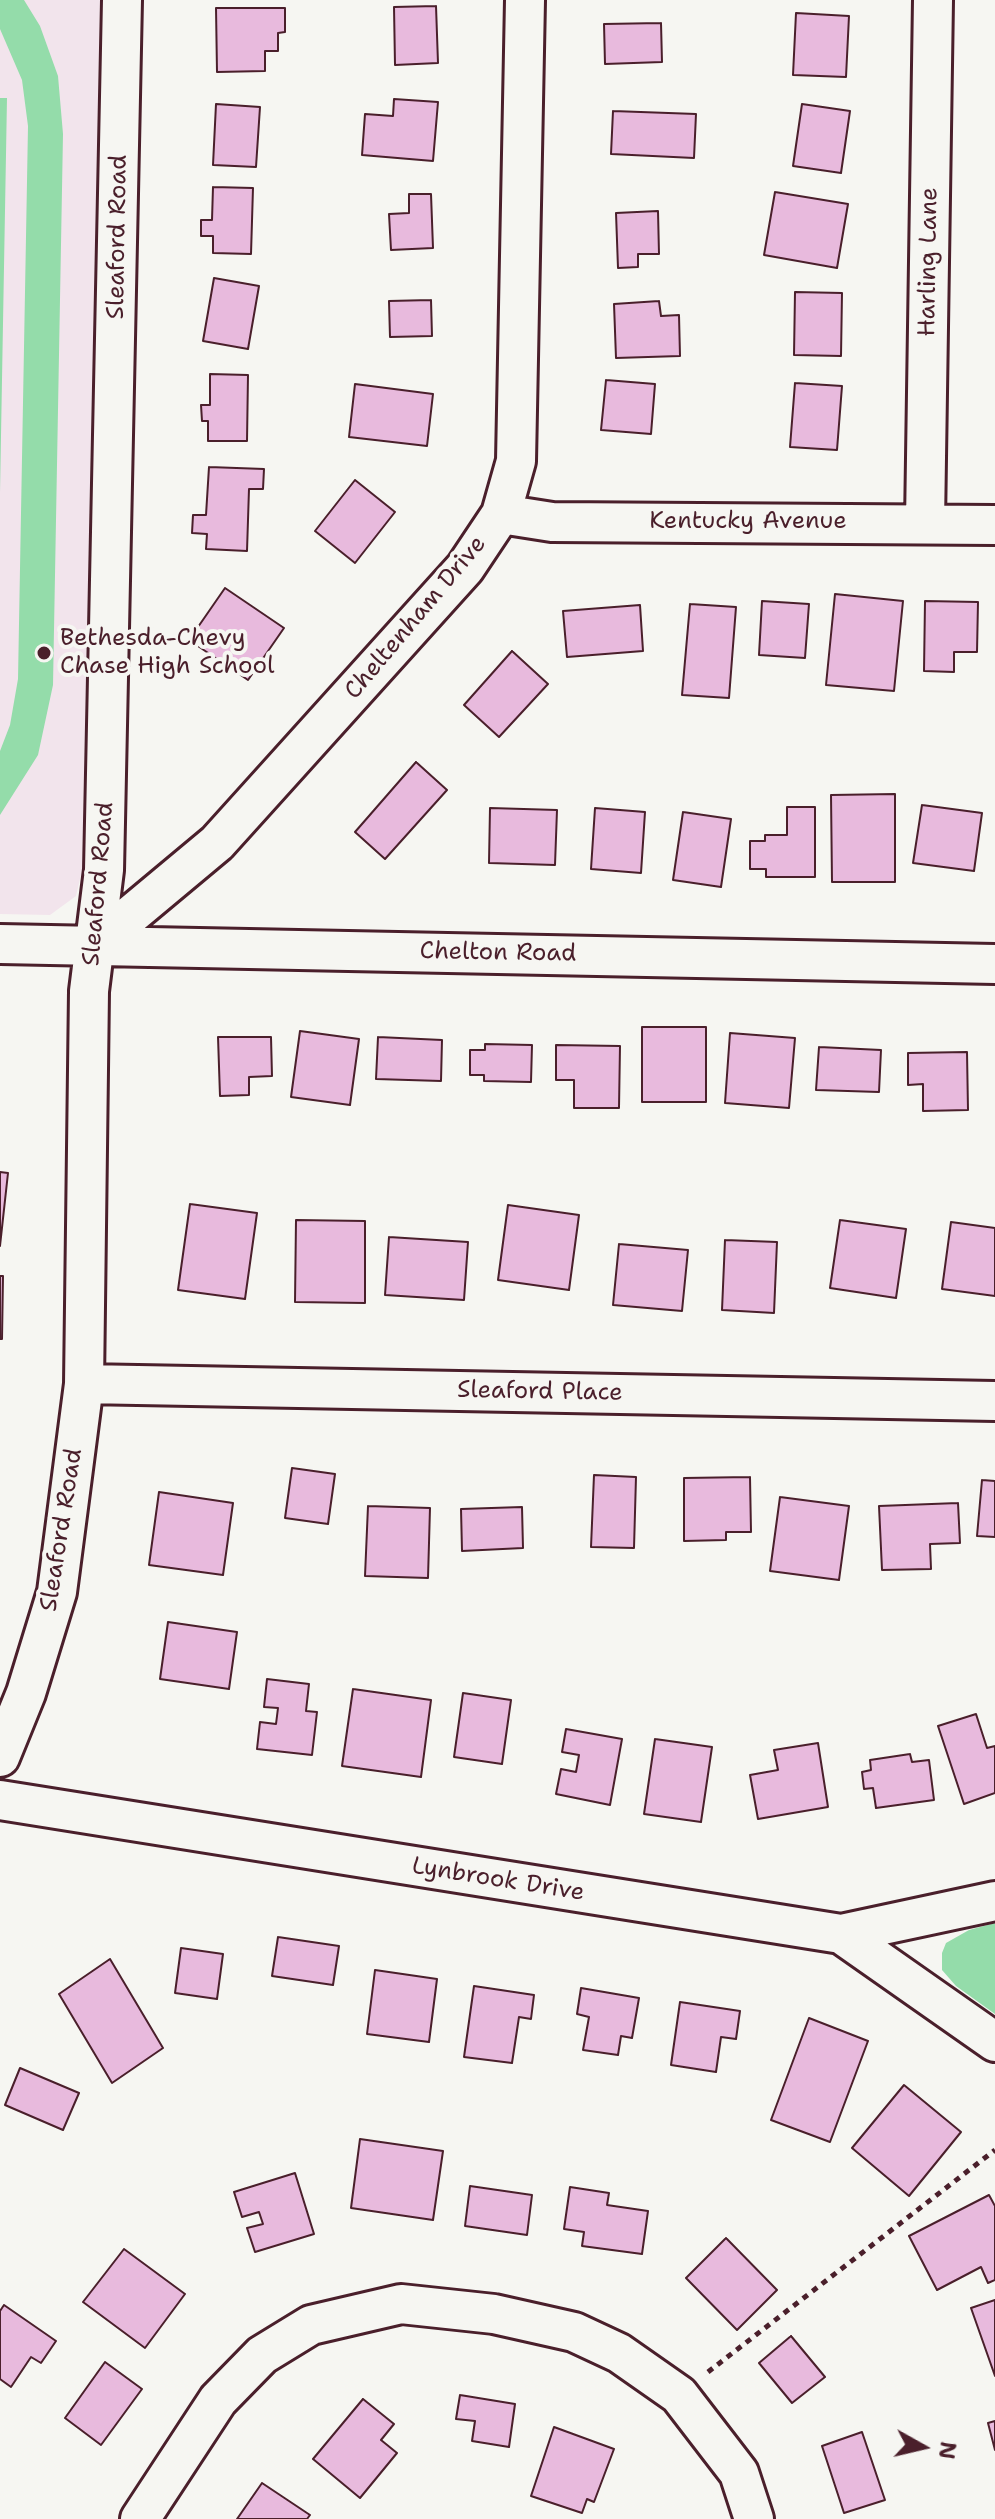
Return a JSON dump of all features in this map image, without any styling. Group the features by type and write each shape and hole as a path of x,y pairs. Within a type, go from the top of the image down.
{"street":[{"name":"Sleaford Road","path":"0,1757 26,1693 57,1592 84,1384 89,991 104,870 122,0"},
{"name":"Cheltenham Drive","path":"96,944 217,843 465,568 501,514 516,461 525,0"},
{"name":"Harling Lane","path":"925,523 933,0"},
{"name":"Kentucky Avenue","path":"501,514 552,522 995,525"},
{"name":"Chelton Road","path":"0,944 995,964"},
{"name":"Sleaford Place","path":"84,1384 995,1401"},
{"name":"Lynbrook Drive","path":"0,1800 841,1934 995,1901"},
{"path":"841,1934 995,2042"},
{"path":"140,2519 218,2400 262,2355 311,2325 401,2304 494,2314 574,2332 619,2353 679,2395 739,2473 754,2519"}],"path":[{"path":"679,2395 995,2150"}],"shaded area":[{"name":"Bethesda-Chevy Chase High School","path":"0,0 100,0 82,870 76,896 50,915 0,914"}],"green space":[{"path":"0,0 24,0 40,26 58,76 63,134 53,685 38,755 0,815 0,751 10,725 18,679 28,126 22,80 0,29"},
{"path":"0,98 7,98 0,492"},
{"path":"995,1923 995,2014 956,1986 942,1970 942,1953 946,1943 969,1930"}],"building":[{"path":"436,6 438,63 395,65 394,7"},
{"path":"216,8 285,8 285,32 278,33 278,51 265,51 265,71 217,72"},
{"path":"796,13 849,16 846,77 793,75"},
{"path":"661,23 662,62 605,64 604,24"},
{"path":"394,99 438,102 433,161 362,155 365,114 393,116"},
{"path":"216,104 260,107 256,167 213,165"},
{"path":"802,104 850,111 841,173 793,166"},
{"path":"613,111 696,114 694,158 611,154"},
{"path":"213,187 253,188 251,254 213,253 213,236 201,236 201,220 212,220"},
{"path":"775,192 848,204 837,268 764,255"},
{"path":"409,194 431,194 433,248 391,250 389,214 409,213"},
{"path":"658,211 659,254 638,254 638,267 618,268 616,213"},
{"path":"214,278 259,286 248,349 203,341"},
{"path":"795,292 842,293 841,356 794,355"},
{"path":"431,300 432,336 390,337 389,301"},
{"path":"659,301 661,316 679,315 680,356 616,358 614,304"},
{"path":"210,374 248,375 247,441 208,441 208,421 202,421 201,405 210,405"},
{"path":"606,380 655,384 651,434 601,430"},
{"path":"795,383 842,386 837,450 790,447"},
{"path":"355,384 433,394 427,446 349,437"},
{"path":"209,467 264,469 263,489 249,489 247,551 206,549 207,534 192,533 193,515 206,515"},
{"path":"355,480 395,512 355,563 315,531"},
{"path":"225,588 284,628 248,680 189,640"},
{"path":"835,594 903,601 894,691 826,685"},
{"path":"762,601 809,604 805,658 759,655"},
{"path":"925,601 978,602 977,652 954,652 954,672 924,671"},
{"path":"690,604 736,607 729,698 682,695"},
{"path":"640,605 643,651 567,657 563,611"},
{"path":"512,651 548,684 499,737 464,705"},
{"path":"416,762 447,790 385,859 355,832"},
{"path":"895,794 895,882 832,882 831,795"},
{"path":"922,805 982,813 974,871 913,863"},
{"path":"787,807 815,807 815,877 766,877 766,869 750,869 750,841 765,841 765,835 787,835"},
{"path":"490,808 557,810 555,865 489,863"},
{"path":"595,808 645,812 641,873 591,869"},
{"path":"683,812 731,819 721,887 673,880"},
{"path":"642,1027 706,1027 706,1102 642,1102"},
{"path":"300,1031 359,1039 350,1105 291,1097"},
{"path":"730,1033 795,1038 789,1108 725,1103"},
{"path":"218,1037 271,1037 272,1076 249,1077 249,1095 220,1096"},
{"path":"378,1037 442,1040 441,1081 376,1079"},
{"path":"485,1044 532,1045 531,1082 484,1081 484,1075 470,1075 470,1050 485,1050"},
{"path":"556,1045 620,1046 619,1108 574,1108 574,1080 556,1080"},
{"path":"819,1047 881,1050 879,1092 816,1090"},
{"path":"967,1052 968,1110 923,1111 923,1084 908,1085 908,1053"},
{"path":"0,1172 8,1173 0,1246"},
{"path":"190,1204 257,1213 245,1299 178,1290"},
{"path":"508,1205 579,1215 569,1290 498,1280"},
{"path":"296,1220 365,1221 365,1303 295,1302"},
{"path":"840,1220 906,1229 896,1298 830,1288"},
{"path":"951,1222 995,1228 995,1296 942,1289"},
{"path":"389,1237 468,1242 464,1300 385,1295"},
{"path":"725,1240 777,1242 774,1313 722,1310"},
{"path":"619,1244 688,1250 682,1311 613,1305"},
{"path":"0,1276 3,1276 2,1339 0,1339"},
{"path":"292,1468 335,1474 328,1524 285,1518"},
{"path":"594,1475 636,1477 634,1548 591,1547"},
{"path":"750,1477 751,1532 726,1532 726,1540 684,1541 684,1478"},
{"path":"982,1480 995,1481 995,1537 977,1536"},
{"path":"159,1492 233,1503 223,1575 149,1565"},
{"path":"780,1497 849,1506 839,1580 770,1571"},
{"path":"958,1503 960,1543 930,1544 931,1569 882,1570 879,1506"},
{"path":"368,1506 430,1508 428,1578 365,1576"},
{"path":"522,1507 523,1548 462,1551 461,1509"},
{"path":"168,1622 237,1632 229,1689 160,1679"},
{"path":"267,1679 309,1684 306,1711 317,1712 312,1755 257,1749 260,1722 276,1724 278,1708 264,1707"},
{"path":"353,1689 431,1700 421,1777 342,1766"},
{"path":"463,1693 511,1700 502,1764 454,1757"},
{"path":"976,1714 987,1748 995,1746 995,1793 964,1804 938,1726"},
{"path":"566,1729 622,1739 610,1805 556,1794 561,1769 576,1772 579,1755 562,1752"},
{"path":"655,1739 712,1747 701,1822 644,1814"},
{"path":"818,1743 828,1807 758,1819 750,1775 778,1770 774,1750"},
{"path":"910,1754 912,1762 929,1760 934,1800 876,1808 873,1788 864,1789 862,1772 871,1770 870,1760"},
{"path":"278,1937 339,1946 333,1985 272,1976"},
{"path":"181,1948 223,1954 217,1999 175,1993"},
{"path":"110,1959 163,2048 112,2083 59,1994"},
{"path":"375,1970 437,1979 429,2042 367,2034"},
{"path":"474,1986 534,1995 531,2019 519,2017 512,2063 464,2057"},
{"path":"581,1988 639,1998 632,2038 621,2036 618,2055 583,2050 589,2017 577,2014"},
{"path":"680,2002 740,2011 736,2039 721,2037 716,2072 671,2065"},
{"path":"809,2018 868,2041 830,2142 771,2120"},
{"path":"20,2068 79,2093 63,2130 5,2105"},
{"path":"904,2085 961,2132 909,2196 852,2148"},
{"path":"360,2139 443,2151 433,2220 351,2208"},
{"path":"295,2173 314,2234 255,2252 247,2228 263,2224 259,2212 242,2217 234,2192"},
{"path":"470,2186 532,2195 527,2235 465,2226"},
{"path":"570,2187 609,2193 607,2205 648,2211 642,2254 582,2246 584,2232 564,2229"},
{"path":"989,2195 995,2206 995,2280 988,2283 981,2267 937,2290 909,2236"},
{"path":"726,2238 777,2290 737,2330 686,2278"},
{"path":"124,2249 185,2294 145,2348 83,2302"},
{"path":"995,2300 995,2376 971,2308"},
{"path":"4,2305 56,2341 41,2363 31,2357 11,2387 0,2379 0,2311"},
{"path":"791,2336 825,2377 792,2403 759,2363"},
{"path":"105,2362 142,2389 101,2445 65,2418"},
{"path":"460,2395 515,2404 509,2447 472,2441 475,2421 456,2419"},
{"path":"363,2399 394,2424 381,2440 397,2453 360,2498 313,2459"},
{"path":"995,2421 995,2450 988,2423"},
{"path":"554,2427 614,2449 594,2502 587,2499 582,2513 531,2496"},
{"path":"862,2432 885,2500 844,2513 822,2446"},
{"path":"262,2483 310,2515 307,2519 237,2519"}],"place":[{"name":"Bethesda-Chevy Chase High School","path":"44,653"}]}
